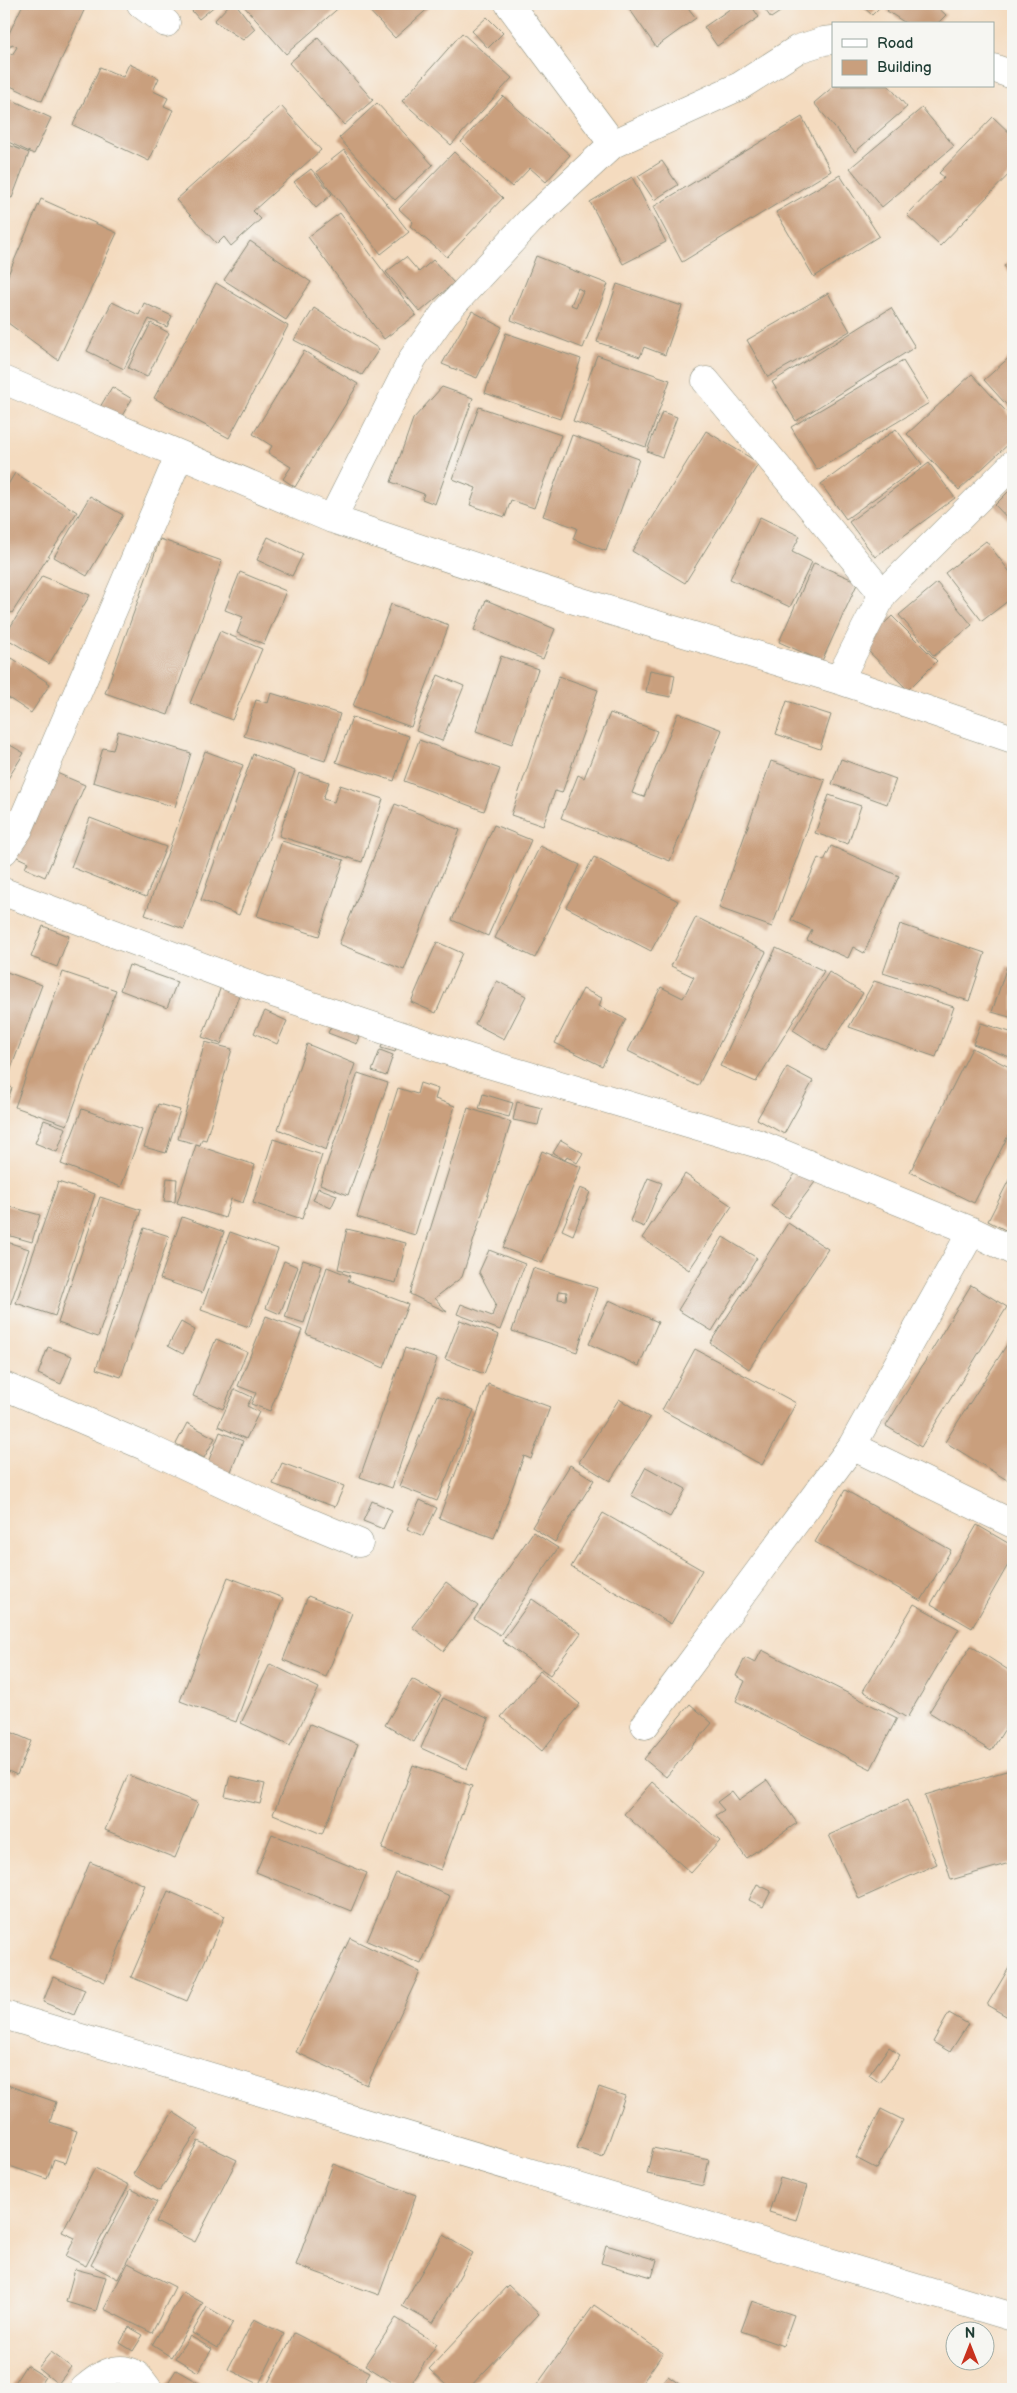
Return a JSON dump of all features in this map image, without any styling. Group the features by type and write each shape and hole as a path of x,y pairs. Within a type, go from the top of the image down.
{"street":[{"path":"141,4 166,23"},
{"path":"509,4 613,144"},
{"path":"332,519 413,358 444,314 530,220 613,144 740,86 798,49 832,40"},
{"path":"4,380 179,456 332,519 565,597 839,680 1013,739"},
{"path":"706,381 883,594"},
{"path":"4,851 18,829 179,456"},
{"path":"839,680 883,594 1013,464"},
{"path":"4,892 264,990 472,1059 759,1144 972,1231 1013,1251"},
{"path":"645,1725 852,1446 972,1231"},
{"path":"4,1386 144,1446 280,1510 359,1543"},
{"path":"852,1446 1013,1524"},
{"path":"4,2016 1013,2317"},
{"path":"84,2389 98,2376 117,2369 136,2374 148,2389"}],"building":[{"path":"23,4 87,4 42,101 4,83 4,44","holes":["12,44 17,47 12,55 7,51"]},
{"path":"186,4 217,4 199,19"},
{"path":"230,4 236,4 255,29 243,40 214,21"},
{"path":"242,4 343,4 286,54"},
{"path":"363,4 433,4 395,38"},
{"path":"626,4 685,4 696,18 656,47"},
{"path":"737,4 750,4 759,17 717,46 704,27"},
{"path":"761,4 792,4 771,18"},
{"path":"860,4 883,4 872,15"},
{"path":"894,4 934,4 946,15 939,22 904,22 887,11"},
{"path":"487,17 503,33 488,48 472,31"},
{"path":"462,33 512,78 451,145 402,101"},
{"path":"318,38 373,100 344,125 289,63"},
{"path":"129,64 159,78 153,91 168,98 164,106 173,110 149,161 73,125 100,67 123,77"},
{"path":"832,88 891,88 907,107 855,152 814,103"},
{"path":"4,96 51,118 34,154 4,140"},
{"path":"503,96 570,155 546,182 530,168 512,187 461,142"},
{"path":"377,103 433,165 395,200 339,138"},
{"path":"281,106 321,150 253,211 261,219 231,246 224,237 217,244 176,200"},
{"path":"922,108 954,146 882,207 850,168"},
{"path":"802,117 831,171 682,262 653,207"},
{"path":"993,117 1013,136 1013,170 940,246 907,215 944,177 939,173"},
{"path":"4,143 29,153 12,198 4,195"},
{"path":"344,150 409,232 381,254 316,172"},
{"path":"454,152 503,198 447,257 410,226 413,222 399,209"},
{"path":"662,161 678,185 654,200 638,176"},
{"path":"311,169 332,194 316,208 294,182"},
{"path":"840,175 879,236 814,277 776,212"},
{"path":"632,177 666,242 623,264 590,202"},
{"path":"41,199 117,233 58,360 4,320 4,284"},
{"path":"340,213 416,315 384,339 308,237"},
{"path":"250,241 311,282 286,320 224,280"},
{"path":"536,256 608,284 583,348 511,320","holes":["578,288 583,291 576,307 571,305"]},
{"path":"406,257 419,272 433,260 454,283 420,312 386,272"},
{"path":"1013,259 1013,278 1004,266"},
{"path":"216,283 288,326 229,438 154,398"},
{"path":"617,284 682,306 665,355 644,347 640,357 597,342"},
{"path":"828,293 850,331 768,377 747,340"},
{"path":"112,302 139,315 144,303 172,316 167,327 149,319 124,369 87,351"},
{"path":"314,308 379,349 362,375 294,340"},
{"path":"891,308 915,347 796,421 772,382"},
{"path":"472,311 502,327 477,378 442,364"},
{"path":"151,323 169,333 147,377 128,368"},
{"path":"506,333 581,359 560,419 485,393"},
{"path":"304,351 358,384 295,487 283,479 291,467 268,453 272,446 253,434"},
{"path":"1013,354 1013,412 984,380"},
{"path":"597,355 670,380 646,447 573,421"},
{"path":"903,361 929,403 817,470 791,427"},
{"path":"972,374 1013,419 1013,440 959,490 907,434"},
{"path":"112,387 132,399 120,419 100,407"},
{"path":"442,387 473,398 435,504 422,499 424,494 391,482 413,419"},
{"path":"479,407 561,435 534,508 511,500 505,517 470,505 476,488 453,479"},
{"path":"662,412 677,417 662,457 647,451"},
{"path":"896,429 922,464 846,519 821,484"},
{"path":"706,431 759,463 685,583 632,551"},
{"path":"572,435 639,459 606,551 573,539 577,528 543,516"},
{"path":"929,463 955,498 875,557 849,522"},
{"path":"15,473 77,512 12,613 4,608 4,491"},
{"path":"1013,487 1013,524 995,505"},
{"path":"90,496 123,515 87,576 54,557"},
{"path":"760,517 800,536 792,552 812,562 790,607 730,579"},
{"path":"268,537 303,554 292,576 257,560"},
{"path":"160,539 222,561 168,715 105,693"},
{"path":"986,541 1013,576 1013,597 982,621 945,573"},
{"path":"814,563 858,582 822,661 779,642"},
{"path":"240,572 286,591 264,644 237,633 243,617 225,610"},
{"path":"42,576 90,595 49,664 4,637"},
{"path":"937,583 972,625 934,656 899,615"},
{"path":"486,600 555,629 543,659 474,630"},
{"path":"391,604 449,625 411,727 353,706"},
{"path":"892,616 937,661 908,690 862,645"},
{"path":"220,631 262,649 232,720 190,703"},
{"path":"501,656 538,669 512,744 476,731"},
{"path":"12,658 50,684 31,713 4,695 4,670"},
{"path":"650,670 675,675 671,697 646,692"},
{"path":"438,675 464,686 442,741 416,731"},
{"path":"559,676 598,690 562,793 555,791 543,826 511,815"},
{"path":"271,693 340,714 325,761 244,736 256,700 268,703"},
{"path":"787,701 831,715 820,749 776,734"},
{"path":"610,713 657,731 632,793 644,797 678,713 722,730 670,861 561,818 578,775 584,778"},
{"path":"352,717 409,736 394,781 336,762"},
{"path":"118,731 191,753 175,807 93,782 103,748 113,750"},
{"path":"419,740 500,769 484,811 404,781"},
{"path":"10,745 24,753 4,785 4,755"},
{"path":"205,751 243,765 184,929 145,915"},
{"path":"253,754 295,771 239,915 201,900"},
{"path":"841,759 896,779 887,804 832,784"},
{"path":"771,761 825,780 772,927 719,908"},
{"path":"52,771 85,785 45,877 25,868 28,862 15,856"},
{"path":"299,773 329,782 323,799 334,802 340,785 383,799 362,862 279,836"},
{"path":"829,795 861,806 848,844 815,833"},
{"path":"395,804 460,830 404,970 339,944"},
{"path":"90,818 166,847 146,897 71,867"},
{"path":"494,825 531,840 488,936 452,920"},
{"path":"282,841 344,860 319,936 257,916"},
{"path":"540,846 580,865 535,958 495,938"},
{"path":"831,846 899,876 864,953 853,947 848,958 807,940 812,930 791,920 818,858 824,861"},
{"path":"594,857 678,901 651,951 566,907"},
{"path":"696,917 766,952 698,1086 628,1051 661,987 683,998 694,977 671,966"},
{"path":"900,924 985,953 969,1001 883,973"},
{"path":"43,926 69,936 57,967 31,957"},
{"path":"437,942 462,953 436,1013 411,1002"},
{"path":"776,948 824,971 756,1082 720,1066"},
{"path":"129,965 177,982 167,1008 120,990"},
{"path":"1007,966 1013,968 1013,1018 992,1012"},
{"path":"4,971 42,985 6,1082 4,1081"},
{"path":"63,972 116,990 67,1125 15,1107"},
{"path":"829,972 863,993 826,1051 793,1030"},
{"path":"497,981 526,996 504,1039 475,1024"},
{"path":"874,981 954,1007 936,1057 849,1027"},
{"path":"222,984 241,990 221,1044 202,1037"},
{"path":"583,989 602,998 599,1006 626,1019 602,1066 555,1043"},
{"path":"265,1011 287,1021 277,1044 254,1033"},
{"path":"334,1019 363,1029 357,1044 328,1033"},
{"path":"981,1023 1013,1033 1013,1058 973,1044"},
{"path":"384,1037 398,1042 395,1052 381,1048"},
{"path":"205,1042 232,1049 206,1140 202,1139 200,1145 178,1139"},
{"path":"307,1044 355,1064 326,1150 278,1129"},
{"path":"972,1048 1013,1069 1013,1126 974,1203 910,1172"},
{"path":"380,1050 393,1055 386,1076 372,1071"},
{"path":"787,1067 813,1081 784,1134 757,1119"},
{"path":"358,1073 388,1083 348,1195 320,1184"},
{"path":"420,1083 438,1089 435,1099 455,1106 415,1235 357,1217 398,1088 417,1094"},
{"path":"4,1085 12,1088 4,1110"},
{"path":"483,1094 513,1103 509,1117 479,1109"},
{"path":"517,1102 542,1108 538,1125 513,1120"},
{"path":"158,1104 180,1110 166,1153 144,1147"},
{"path":"468,1108 511,1122 462,1277 435,1298 447,1312 410,1294"},
{"path":"82,1109 142,1130 121,1187 61,1164"},
{"path":"44,1120 66,1128 57,1152 35,1143"},
{"path":"273,1139 322,1155 302,1219 253,1203"},
{"path":"561,1140 583,1153 577,1163 567,1156 565,1160 553,1153"},
{"path":"196,1145 255,1165 243,1203 231,1199 225,1218 177,1203"},
{"path":"542,1151 581,1167 542,1263 503,1248"},
{"path":"798,1170 815,1182 788,1218 771,1206"},
{"path":"1013,1172 1013,1234 988,1221"},
{"path":"685,1174 732,1206 689,1270 642,1238"},
{"path":"167,1178 177,1179 175,1202 164,1201"},
{"path":"648,1178 662,1183 644,1227 630,1221"},
{"path":"58,1182 95,1194 55,1316 16,1303"},
{"path":"318,1188 337,1195 331,1208 313,1200"},
{"path":"580,1188 590,1192 573,1235 562,1230"},
{"path":"100,1197 141,1210 98,1337 58,1323"},
{"path":"4,1205 40,1215 32,1242 4,1234"},
{"path":"182,1217 224,1232 202,1293 160,1279"},
{"path":"788,1223 828,1249 749,1369 710,1343"},
{"path":"144,1228 169,1236 121,1377 96,1369"},
{"path":"347,1229 406,1243 396,1283 338,1269"},
{"path":"230,1232 278,1249 249,1327 201,1310"},
{"path":"723,1237 757,1258 712,1331 678,1310"},
{"path":"4,1241 29,1249 4,1323"},
{"path":"489,1250 525,1264 500,1330 457,1314 461,1304 492,1316 496,1304 479,1272"},
{"path":"303,1260 322,1266 304,1323 285,1317"},
{"path":"284,1261 298,1267 280,1314 266,1308"},
{"path":"327,1267 350,1276 348,1281 408,1304 384,1368 306,1334"},
{"path":"533,1268 597,1288 577,1352 512,1331","holes":["559,1291 567,1292 566,1300 558,1299"]},
{"path":"971,1285 1007,1307 921,1447 886,1426"},
{"path":"609,1300 658,1322 639,1366 589,1344"},
{"path":"266,1316 302,1330 270,1411 251,1404 256,1393 238,1386"},
{"path":"460,1320 499,1335 484,1374 445,1359"},
{"path":"181,1322 195,1330 183,1354 168,1346"},
{"path":"1013,1335 1013,1469 1007,1480 945,1442"},
{"path":"216,1339 247,1352 223,1409 193,1396"},
{"path":"48,1347 72,1356 61,1384 38,1374"},
{"path":"405,1348 437,1359 392,1488 360,1477"},
{"path":"695,1349 796,1403 762,1465 662,1410"},
{"path":"488,1384 550,1407 531,1459 524,1456 494,1538 439,1518"},
{"path":"235,1389 252,1397 247,1406 259,1412 246,1439 218,1426"},
{"path":"437,1395 474,1410 437,1501 399,1486"},
{"path":"619,1399 650,1418 610,1481 579,1462"},
{"path":"187,1423 215,1438 204,1458 176,1444"},
{"path":"220,1432 243,1441 230,1474 207,1465"},
{"path":"282,1463 344,1486 335,1507 273,1484"},
{"path":"570,1465 594,1480 555,1542 532,1527"},
{"path":"646,1467 686,1489 670,1517 631,1495"},
{"path":"845,1490 951,1550 921,1601 815,1542"},
{"path":"420,1500 437,1508 423,1536 407,1529"},
{"path":"372,1501 392,1510 383,1529 363,1521"},
{"path":"603,1513 702,1570 671,1624 571,1567"},
{"path":"977,1525 1013,1546 1013,1556 972,1628 931,1604"},
{"path":"533,1532 558,1548 500,1635 474,1619"},
{"path":"228,1577 283,1598 236,1722 180,1701"},
{"path":"446,1582 478,1606 444,1651 412,1627"},
{"path":"308,1596 352,1613 326,1677 283,1660"},
{"path":"532,1599 581,1633 550,1675 502,1641"},
{"path":"914,1604 959,1629 907,1718 863,1691"},
{"path":"971,1646 1013,1673 1013,1716 991,1751 929,1712"},
{"path":"762,1650 897,1718 871,1769 736,1701 745,1681 736,1676 745,1658 755,1663"},
{"path":"270,1664 319,1688 290,1746 241,1723"},
{"path":"540,1671 580,1704 542,1751 501,1717"},
{"path":"412,1679 441,1695 414,1742 385,1725"},
{"path":"443,1698 489,1719 467,1769 421,1748"},
{"path":"690,1704 712,1723 666,1777 644,1759"},
{"path":"310,1724 358,1744 322,1834 273,1814"},
{"path":"4,1729 31,1741 17,1775 4,1769"},
{"path":"413,1765 472,1786 441,1870 382,1849"},
{"path":"1013,1769 1013,1862 951,1880 925,1795"},
{"path":"128,1775 198,1803 175,1858 105,1830"},
{"path":"230,1776 265,1784 260,1804 225,1796"},
{"path":"767,1780 797,1823 746,1858 716,1815 724,1810 717,1802 732,1791 739,1800"},
{"path":"652,1782 720,1841 691,1873 624,1814"},
{"path":"907,1800 937,1864 859,1899 829,1835"},
{"path":"272,1834 367,1873 351,1911 256,1872"},
{"path":"90,1862 145,1885 105,1982 50,1959"},
{"path":"396,1873 450,1896 421,1964 367,1941"},
{"path":"757,1884 771,1891 763,1907 749,1900"},
{"path":"168,1891 225,1916 187,2001 131,1977"},
{"path":"350,1938 420,1972 367,2085 296,2052"},
{"path":"1013,1961 1013,2020 987,2005"},
{"path":"53,1977 85,1990 74,2015 43,2002"},
{"path":"949,2013 968,2024 950,2052 933,2042"},
{"path":"889,2047 900,2055 880,2083 869,2075"},
{"path":"4,2084 56,2102 50,2122 77,2131 66,2163 54,2159 47,2179 4,2164"},
{"path":"599,2087 625,2096 603,2157 577,2148"},
{"path":"881,2109 903,2120 877,2169 856,2158"},
{"path":"173,2112 199,2129 160,2191 133,2174"},
{"path":"198,2141 237,2160 195,2242 156,2222"},
{"path":"653,2148 709,2160 703,2186 647,2174"},
{"path":"333,2164 416,2195 379,2295 296,2265"},
{"path":"95,2168 129,2185 86,2266 66,2256 75,2238 62,2232"},
{"path":"780,2178 807,2186 796,2220 769,2212"},
{"path":"131,2189 157,2202 118,2279 91,2265"},
{"path":"443,2235 473,2253 433,2323 402,2306"},
{"path":"606,2245 657,2260 652,2277 601,2263"},
{"path":"128,2263 175,2287 152,2333 104,2309"},
{"path":"75,2269 106,2277 96,2311 66,2302"},
{"path":"508,2285 539,2314 468,2389 450,2389 429,2369"},
{"path":"183,2292 203,2303 171,2357 152,2345"},
{"path":"752,2301 794,2315 783,2346 741,2331"},
{"path":"594,2305 663,2353 638,2389 534,2389"},
{"path":"207,2307 233,2322 218,2348 192,2333"},
{"path":"396,2318 437,2344 407,2389 403,2389 365,2365"},
{"path":"254,2319 284,2334 259,2384 228,2369"},
{"path":"129,2327 143,2335 133,2351 120,2343"},
{"path":"294,2333 370,2372 361,2389 276,2389 267,2385"},
{"path":"190,2336 212,2349 198,2372 175,2358"},
{"path":"51,2352 71,2367 58,2384 38,2368"},
{"path":"26,2365 45,2377 37,2389 11,2389"},
{"path":"176,2370 209,2389 164,2389"},
{"path":"668,2376 686,2389 658,2389"}]}
